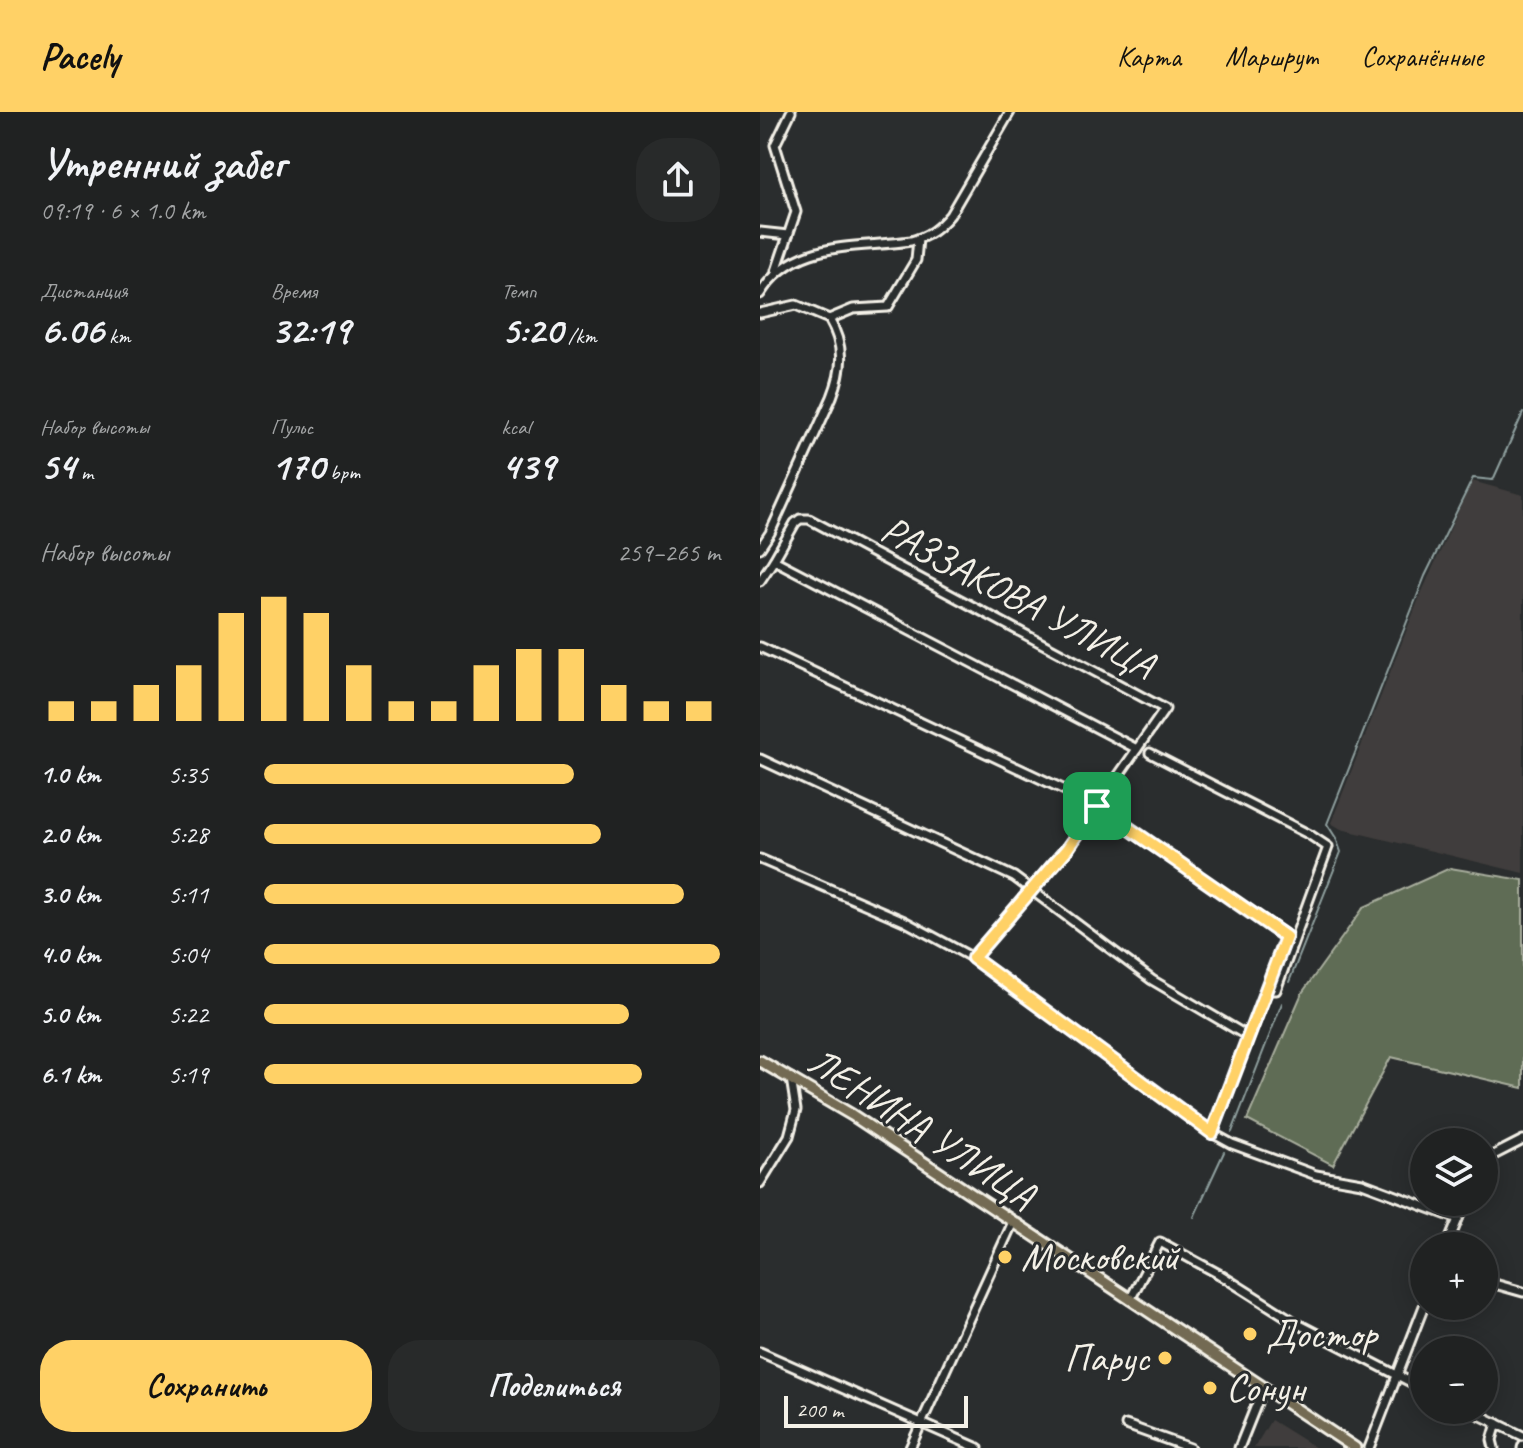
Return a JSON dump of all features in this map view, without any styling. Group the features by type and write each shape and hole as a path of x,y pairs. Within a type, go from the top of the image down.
{"main road":[{"name":"ЛЕНИНА УЛИЦА","path":"760,1061 852,1115 1355,1448"}],"street":[{"path":"760,294 776,271 796,212 775,145 791,112"},
{"path":"776,271 802,255 817,251 918,239 938,229 950,215 1010,112"},
{"path":"760,232 788,235"},
{"path":"829,319 853,309 888,307 916,260 918,239"},
{"path":"760,313 796,305 829,319 840,342 842,358 840,378 770,533 760,548"},
{"name":"РАЗЗАКОВА УЛИЦА","path":"973,958 1067,849 1097,806 1137,749 1165,709 809,519 800,519 795,523 774,560 1137,749"},
{"path":"760,581 774,560"},
{"path":"760,647 1097,806 1284,934 1287,941 1212,1133"},
{"path":"1150,753 1328,847 1276,990 1268,990"},
{"path":"760,759 1014,877 1152,980 1249,1037"},
{"path":"760,859 904,921 973,958 1212,1133 1232,1144 1316,1175 1362,1183 1458,1219"},
{"path":"760,1183 789,1136 793,1123 796,1110 791,1078"},
{"path":"1498,1153 1522,1141"},
{"path":"1453,1232 1459,1216"},
{"path":"910,1448 1013,1222"},
{"path":"1130,1300 1160,1242 1219,1274 1298,1324 1410,1382"},
{"path":"1498,1285 1523,1292"},
{"path":"1369,1448 1419,1320"},
{"path":"760,1352 978,1448"},
{"path":"1239,1448 1263,1388"},
{"path":"1494,1448 1492,1440 1497,1424"},
{"path":"1498,1424 1523,1436"},
{"path":"1126,1425 1190,1448"}],"shaded area":[{"path":"1472,481 1523,495 1523,873 1341,829 1331,823 1420,596"},
{"path":"1271,1420 1308,1443 1316,1448 1254,1448"}],"green space":[{"path":"1450,868 1523,880 1523,1088 1391,1057 1333,1165 1247,1120 1302,993 1364,907"}],"waterway":[{"path":"1289,982 1341,852 1327,824 1425,576 1473,478 1493,480 1523,413"},
{"path":"1232,1132 1282,1003"},
{"path":"1194,1217 1224,1152"}],"place":[{"name":"Московский","path":"1005,1257"},
{"name":"Достор","path":"1250,1334"},
{"name":"Парус","path":"1165,1358"},
{"name":"Сонун","path":"1210,1388"}],"route":[{"path":"1097,806 1286,937 1212,1133 1126,1067 973,958 1067,849 1097,806"}]}
